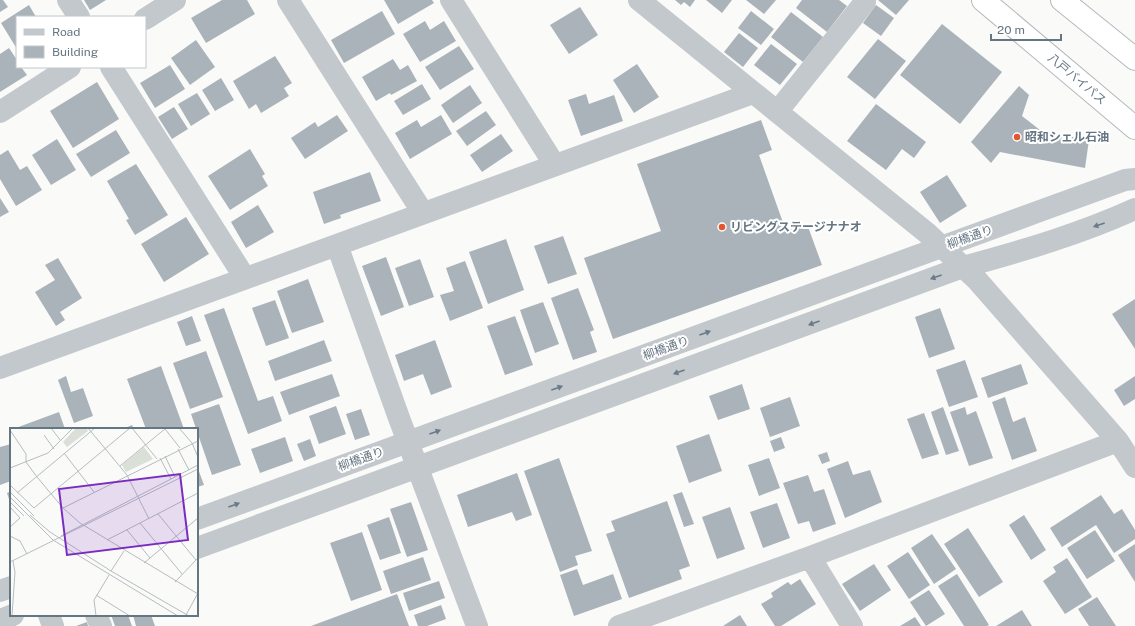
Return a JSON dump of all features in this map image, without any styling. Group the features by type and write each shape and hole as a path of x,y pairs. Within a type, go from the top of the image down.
{"highway":[{"name":"八戸バイパス","path":"983,0 1135,128"},
{"path":"1062,0 1135,59"}],"street":[{"path":"68,0 78,16"},
{"path":"146,18 175,0"},
{"path":"288,0 423,213"},
{"path":"451,0 554,164"},
{"path":"639,0 942,247 977,280 1118,441 1135,467"},
{"path":"777,112 865,2 863,0"},
{"path":"0,112 68,68"},
{"path":"112,68 245,278"},
{"path":"0,368 554,164 753,93"},
{"name":"柳橋通り","path":"198,519 1125,180 1135,179"},
{"path":"198,548 963,267 1029,249 1106,222 1135,209"},
{"path":"337,245 408,442 477,626"},
{"path":"619,626 810,557 1118,441"},
{"path":"810,557 852,626"},
{"path":"0,591 10,587"},
{"path":"0,620 10,616"},
{"path":"49,616 53,626"},
{"path":"96,616 101,626"}],"building":[{"path":"0,0 3,0 8,7 0,12"},
{"path":"84,0 106,0 90,10"},
{"path":"222,0 247,0 255,14 206,43 191,18"},
{"path":"384,0 432,0 434,3 398,24"},
{"path":"675,0 695,0 690,7 684,2 681,5"},
{"path":"706,0 732,0 722,13"},
{"path":"746,0 776,0 764,14"},
{"path":"802,0 839,0 847,6 827,32 796,8"},
{"path":"878,0 909,0 896,15"},
{"path":"29,5 35,16 16,16 16,47 1,23"},
{"path":"876,5 894,18 881,36 863,23"},
{"path":"580,7 598,35 569,54 550,25"},
{"path":"382,11 395,34 344,63 331,40"},
{"path":"751,11 774,29 761,45 738,28"},
{"path":"791,12 823,37 803,62 771,37"},
{"path":"425,21 430,30 444,21 456,41 420,62 403,34"},
{"path":"942,24 1002,72 960,124 900,75"},
{"path":"739,33 758,48 743,67 724,52"},
{"path":"878,39 906,61 875,99 847,77"},
{"path":"196,40 215,67 190,85 171,58"},
{"path":"771,44 797,64 780,85 754,65"},
{"path":"459,46 474,69 440,90 425,67"},
{"path":"9,48 16,58 16,68 22,68 27,75 0,92 0,54"},
{"path":"275,56 292,83 284,88 289,96 261,113 256,104 249,109 233,81"},
{"path":"393,59 400,70 408,65 417,81 376,101 362,77"},
{"path":"637,64 659,97 634,113 613,80"},
{"path":"170,65 185,89 155,108 140,83"},
{"path":"221,78 234,100 215,111 202,90"},
{"path":"97,82 119,119 73,148 50,111"},
{"path":"422,84 431,99 403,115 394,101"},
{"path":"470,85 482,103 453,123 441,105"},
{"path":"1019,86 1029,95 1022,116 1040,130 1089,140 1085,168 1000,152 991,163 971,142"},
{"path":"197,93 210,114 191,126 178,104"},
{"path":"586,94 589,104 614,95 623,121 581,136 568,100"},
{"path":"876,104 926,142 914,158 902,149 886,170 847,141"},
{"path":"174,107 188,129 172,139 158,117"},
{"path":"486,111 496,125 467,146 456,131"},
{"path":"337,115 348,131 305,159 291,138 315,122 318,127"},
{"path":"441,115 452,134 410,159 395,133 417,120 421,127"},
{"name":"リビングステージナナオ","path":"761,120 772,150 759,155 786,231 807,224 822,265 613,339 584,258 661,231 637,164"},
{"path":"116,130 130,153 91,177 76,154"},
{"path":"501,134 513,151 482,172 470,155"},
{"path":"57,139 76,170 51,185 32,155"},
{"path":"250,149 265,174 262,176 268,186 230,210 208,176"},
{"path":"8,150 20,170 27,166 42,190 16,206 0,179 0,155"},
{"path":"136,164 168,215 135,235 126,220 129,219 107,181"},
{"path":"370,172 381,201 340,215 341,218 324,224 313,192"},
{"path":"947,175 967,206 940,223 920,192"},
{"path":"0,198 9,212 0,217"},
{"path":"258,205 274,232 246,248 231,222"},
{"path":"186,217 209,254 164,282 141,244"},
{"path":"563,236 577,274 548,284 534,246"},
{"path":"506,239 524,290 488,304 469,252"},
{"path":"386,257 404,307 381,316 362,266"},
{"path":"58,258 82,298 60,312 65,320 56,326 35,292 55,280 45,265"},
{"path":"420,259 434,297 409,306 395,268"},
{"path":"465,261 483,308 450,321 440,295 454,291 446,268"},
{"path":"308,279 324,322 292,333 277,291"},
{"path":"578,288 594,330 590,332 597,352 573,360 551,298"},
{"path":"1135,299 1135,349 1112,314"},
{"path":"275,300 289,338 266,346 252,308"},
{"path":"543,302 559,344 535,353 520,310"},
{"path":"224,308 258,401 273,396 282,421 248,434 204,315"},
{"path":"940,308 955,349 929,358 915,317"},
{"path":"192,316 201,341 186,346 177,322"},
{"path":"515,316 533,365 505,375 487,326"},
{"path":"324,340 332,361 275,381 268,361"},
{"path":"435,340 452,387 431,395 423,374 404,381 395,355"},
{"path":"206,351 223,397 190,409 173,363"},
{"path":"965,360 978,397 949,407 936,370"},
{"path":"1021,364 1028,384 988,398 981,378"},
{"path":"161,366 184,428 146,428 127,379"},
{"path":"332,374 340,396 289,415 280,392"},
{"path":"66,376 71,392 83,388 93,416 74,423 58,380"},
{"path":"1135,376 1135,399 1124,406 1114,390"},
{"path":"742,384 750,409 718,420 709,396"},
{"path":"790,397 800,426 770,437 760,408"},
{"path":"1005,397 1013,422 1025,417 1037,451 1012,460 992,402"},
{"path":"219,404 241,465 212,475 198,434 198,428 196,428 191,414"},
{"path":"336,406 346,434 319,444 309,416"},
{"path":"943,407 959,451 946,455 931,412"},
{"path":"965,407 967,415 976,411 993,458 969,466 950,412"},
{"path":"361,409 370,435 355,440 346,414"},
{"path":"59,412 65,428 16,428"},
{"path":"924,413 939,454 922,459 907,419"},
{"path":"132,425 134,428 125,428"},
{"path":"709,434 722,471 689,483 676,446"},
{"path":"285,437 293,461 260,473 251,449"},
{"path":"781,437 785,448 774,452 770,441"},
{"path":"310,439 316,456 304,461 297,444"},
{"path":"10,444 10,481 0,485 0,447"},
{"path":"827,452 830,461 822,464 818,455"},
{"path":"559,458 592,551 575,556 578,565 560,572 524,471"},
{"path":"769,458 780,488 759,496 748,465"},
{"path":"848,461 853,475 870,470 882,502 845,518 827,469"},
{"path":"198,469 204,485 198,487"},
{"path":"517,473 532,515 516,521 512,512 468,527 457,495"},
{"path":"808,475 814,492 824,489 836,524 813,532 809,521 798,524 783,483"},
{"path":"10,492 10,502 7,493"},
{"path":"682,492 694,524 684,527 673,495"},
{"path":"1101,495 1114,514 1122,509 1135,530 1135,539 1114,553 1096,525 1062,547 1050,528"},
{"path":"667,501 690,566 679,570 682,579 629,598 606,534 615,531 611,521"},
{"path":"411,502 428,550 407,557 390,509"},
{"path":"777,503 790,538 763,548 750,512"},
{"path":"730,507 745,549 717,559 702,517"},
{"path":"1024,515 1046,550 1031,560 1009,525"},
{"path":"389,517 401,553 380,560 367,525"},
{"path":"968,528 1003,582 979,597 944,544"},
{"path":"1095,530 1115,561 1087,579 1067,548"},
{"path":"362,532 382,590 351,601 330,543"},
{"path":"932,534 956,569 934,584 911,548"},
{"path":"1135,544 1135,582 1118,555"},
{"path":"908,552 930,585 909,599 887,566"},
{"path":"423,557 431,580 391,594 383,571"},
{"path":"1067,558 1092,597 1065,614 1043,581 1056,572 1053,567"},
{"path":"874,564 891,590 860,611 842,584"},
{"path":"577,569 583,585 613,574 622,599 574,616 560,575"},
{"path":"957,574 989,625 964,626 938,586"},
{"path":"800,579 816,604 781,626 775,626 761,604 773,597 771,593 788,582 791,585"},
{"path":"439,581 445,598 409,611 403,593"},
{"path":"929,590 945,614 926,626 910,602"},
{"path":"397,594 409,626 311,626"},
{"path":"1097,597 1116,626 1089,626 1078,609"},
{"path":"441,605 446,619 427,626 418,626 414,615"},
{"path":"1022,610 1032,626 996,626"},
{"path":"740,615 747,626 723,626"},
{"path":"111,616 128,616 132,626 115,626"},
{"path":"133,616 151,616 155,626 136,626"},
{"path":"915,617 921,626 900,626"},
{"path":"87,622 88,626 76,626"}],"place":[{"name":"昭和シェル石油","path":"1017,137"},
{"name":"リビングステージナナオ","path":"722,227"}]}
